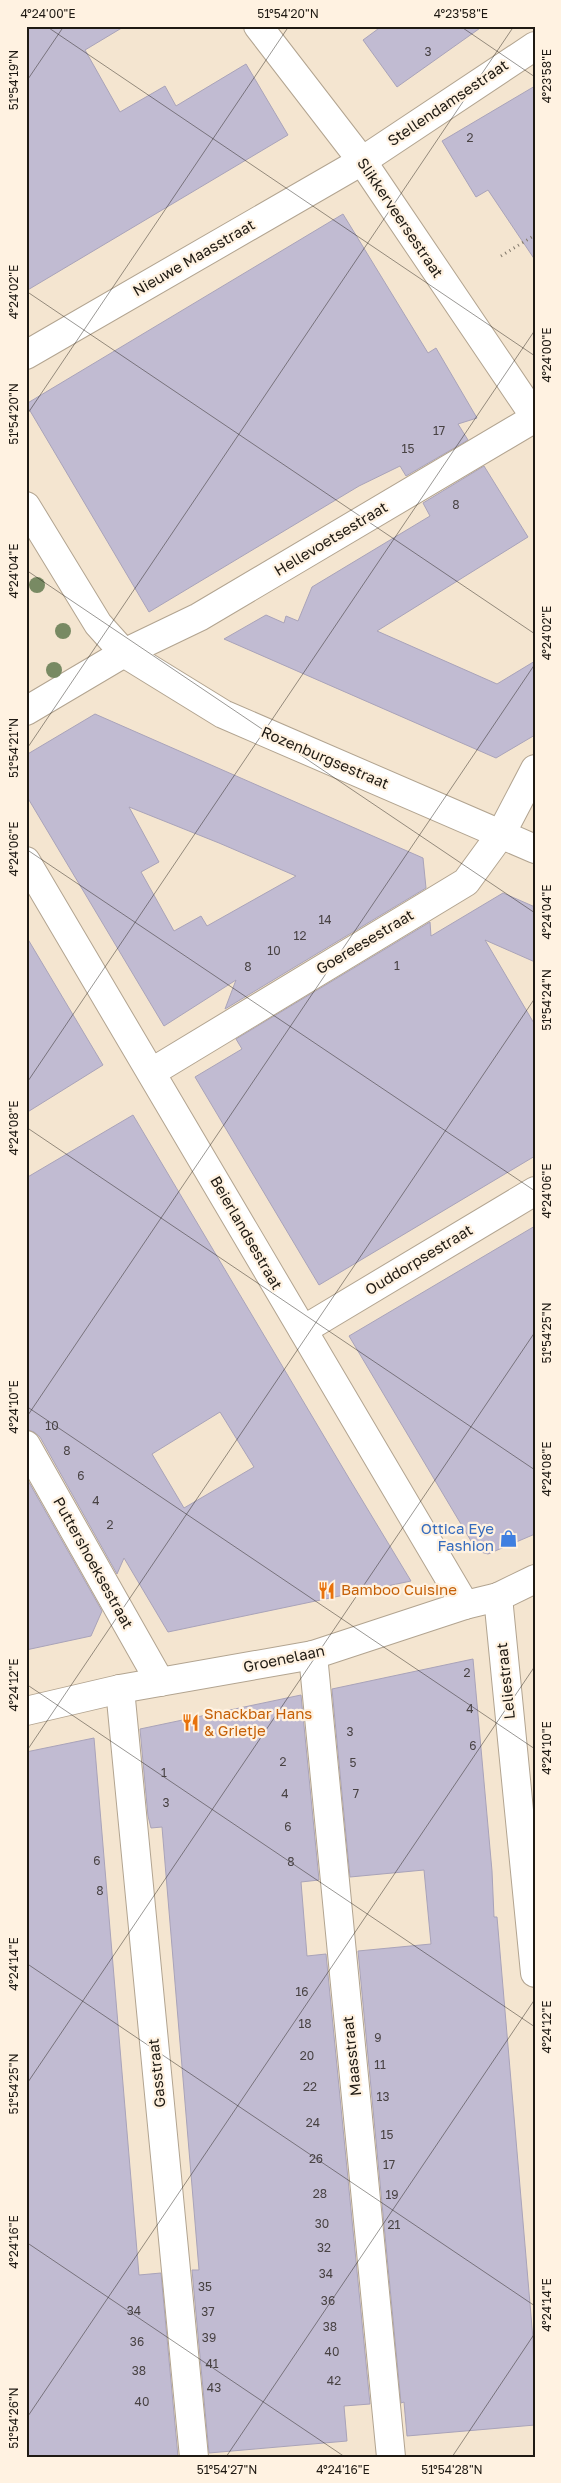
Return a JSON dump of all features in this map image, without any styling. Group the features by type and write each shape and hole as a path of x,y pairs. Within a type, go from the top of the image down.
{"street":[{"name":"Slikkerveersestraat","path":"258,26 362,161 535,417"},
{"name":"Stellendamsestraat","path":"362,161 535,46"},
{"name":"Nieuwe Maasstraat","path":"26,355 362,161"},
{"name":"Hellevoetsestraat","path":"26,711 124,653 199,617 535,417"},
{"name":"Rozenburgsestraat","path":"26,506 98,624 124,653 223,714 535,849"},
{"name":"Goereesestraat","path":"152,1072 466,882 501,834 535,769"},
{"name":"Beierlandsestraat","path":"26,860 465,1605"},
{"name":"Ouddorpsestraat","path":"303,1330 535,1191"},
{"name":"Puttershoeksestraat","path":"26,1445 160,1682"},
{"name":"Groenelaan","path":"26,1711 160,1682 313,1655 465,1605 498,1597 535,1579"},
{"name":"Leliestraat","path":"498,1597 535,1973"},
{"name":"Maasstraat","path":"313,1655 391,2457"},
{"name":"Gasstraat","path":"120,1690 194,2457"}],"path":[{"path":"501,256 535,235"}],"building":[{"path":"26,26 125,26 85,50 120,112 165,86 176,106 246,64 288,135 26,291"},
{"path":"382,26 483,26 397,87 363,40"},
{"path":"535,86 535,260 488,190 476,197 442,141"},
{"path":"343,214 428,353 436,348 477,418 458,424 468,440 406,476 400,466 359,486 149,612 26,404"},
{"path":"484,466 528,537 377,631 497,684 535,661 535,735 496,758 224,639 266,615 284,623 286,616 298,621 312,587 430,516 423,503"},
{"path":"95,714 423,858 426,888 225,1009 236,980 164,1026 26,795 26,755","holes":["129,807 296,876 207,926 201,916 174,931 141,872 159,862"]},
{"path":"503,893 535,907 535,962 485,940 535,1025 535,1156 319,1285 195,1077 242,1049 236,1039 430,922 431,936"},
{"path":"26,936 103,1065 26,1113"},
{"path":"133,1115 411,1581 168,1632 124,1558 117,1574 40,1437 26,1429 26,1178","holes":["220,1412 254,1467 184,1508 152,1454"]},
{"path":"535,1226 535,1534 488,1554 477,1551 349,1336"},
{"path":"26,1477 102,1611 91,1636 26,1650"},
{"path":"473,1659 492,1871 494,1917 497,1917 533,2339 535,2425 407,2436 404,2402 401,2403 358,1951 431,1944 424,1870 350,1877 332,1689"},
{"path":"301,1695 319,1880 301,1882 307,1956 326,1954 370,2404 344,2406 347,2441 209,2453 192,2270 199,2270 162,1827 151,1828 148,1816 140,1729"},
{"path":"94,1738 139,2275 161,2273 178,2457 26,2457 26,1752"}],"place":[{"name":"Ottica Eye Fashion","path":"508,1538"},
{"name":"Bamboo Cuisine","path":"327,1590"},
{"name":"Snackbar Hans & Grietje","path":"190,1723"}]}
